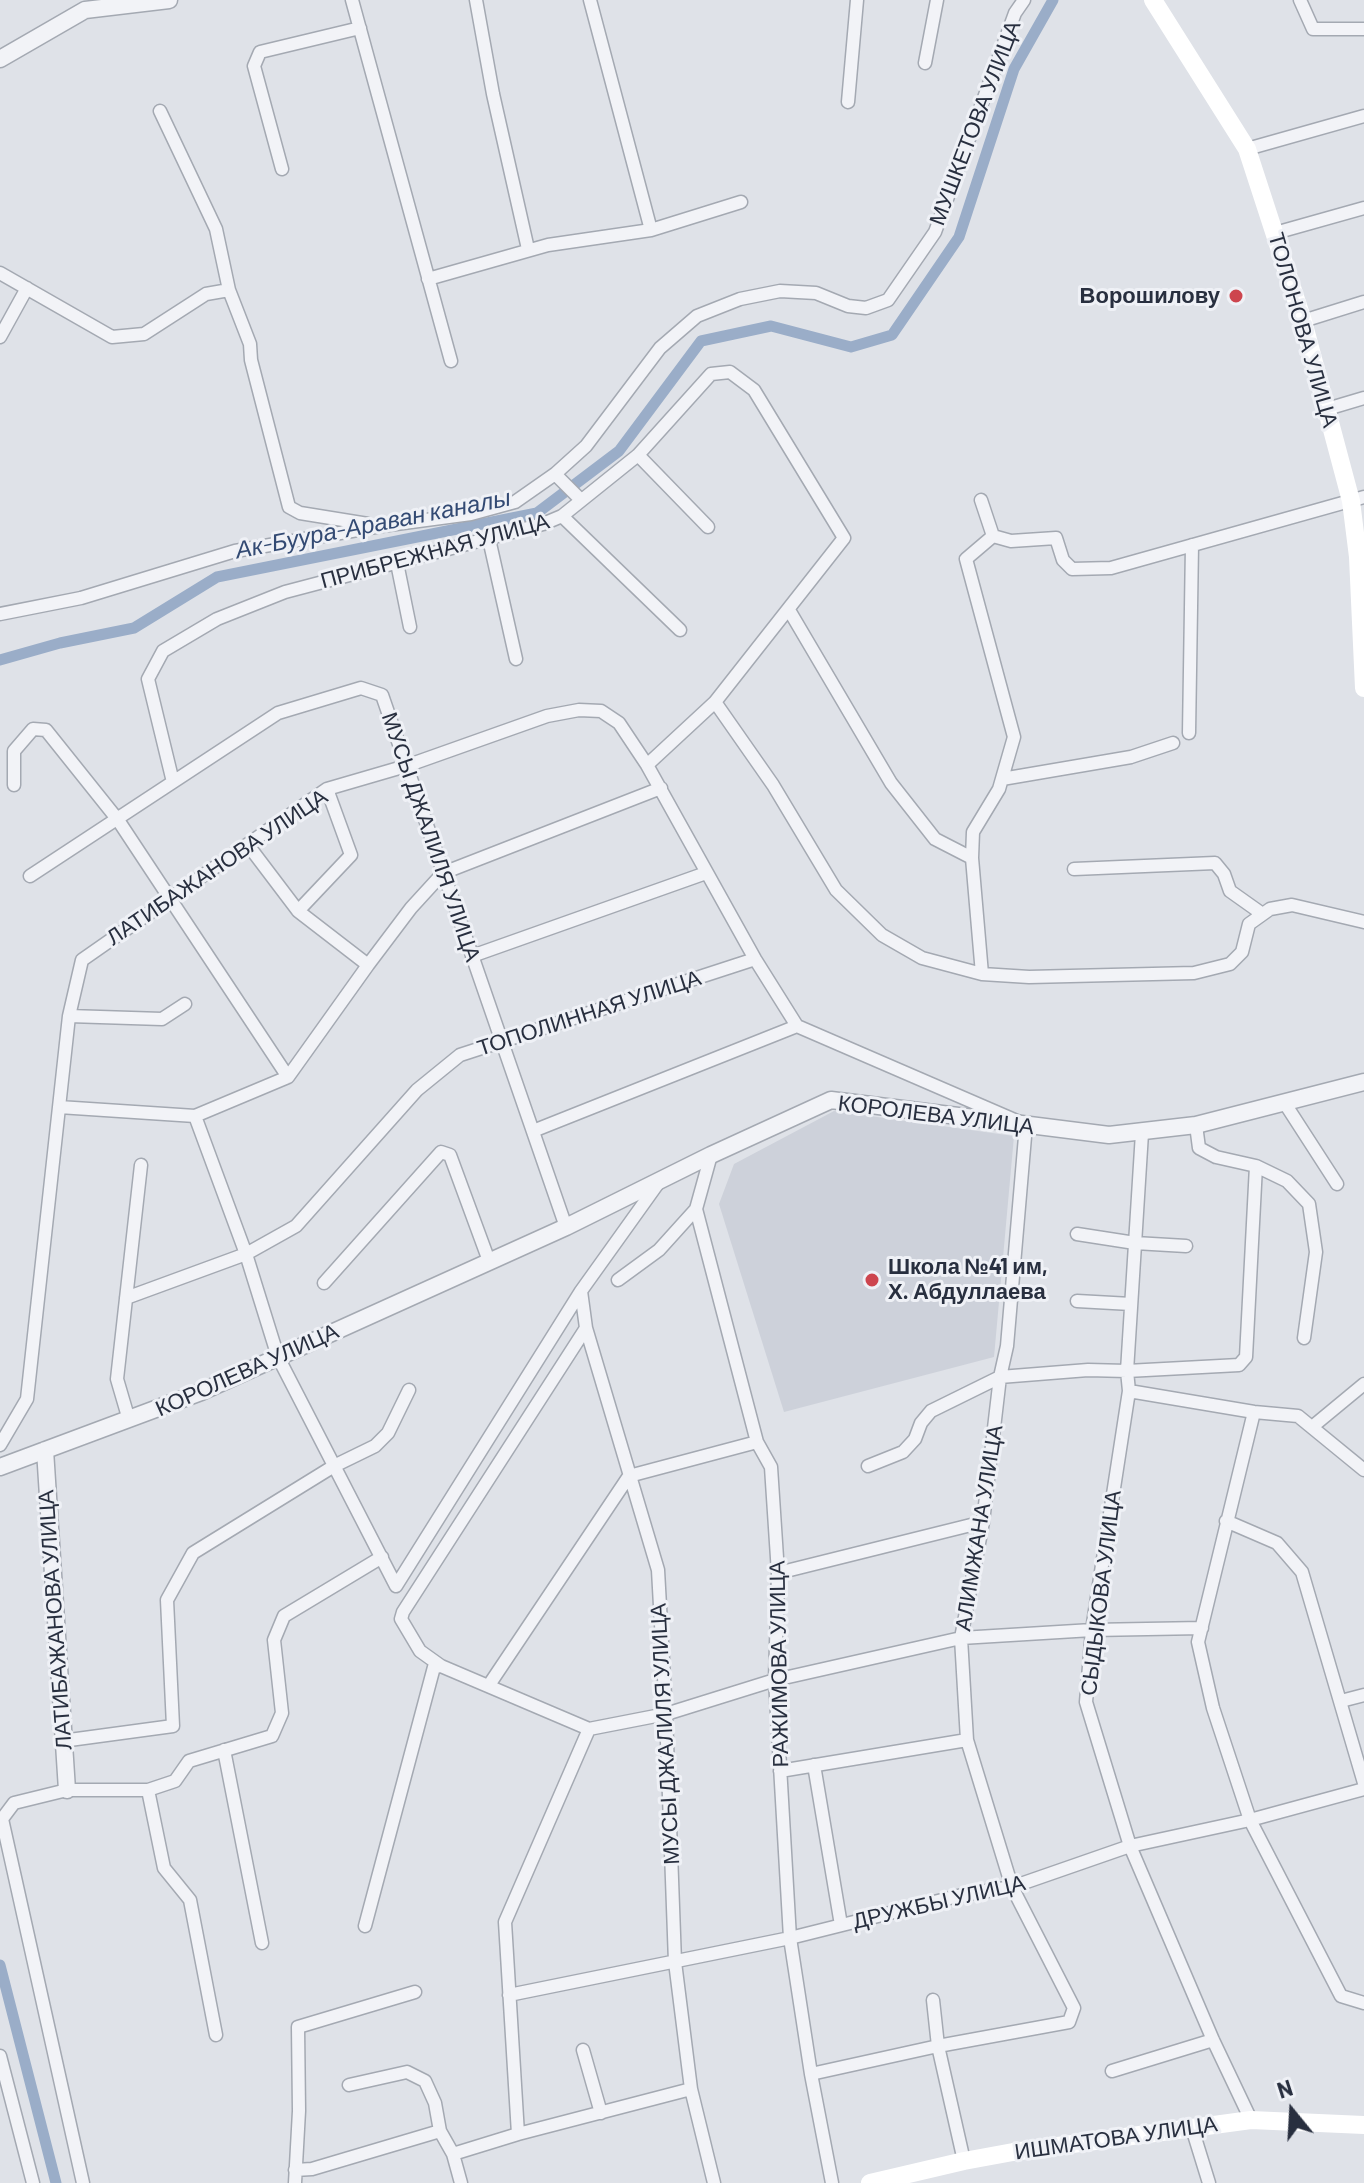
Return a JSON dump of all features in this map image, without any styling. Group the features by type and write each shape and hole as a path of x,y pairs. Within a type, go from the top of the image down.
{"main road":[{"name":"ТОЛОНОВА УЛИЦА","path":"1153,0 1247,149 1358,499 1364,688"},
{"name":"ИШМАТОВА УЛИЦА","path":"870,2183 964,2161 1101,2138 1251,2120 1364,2125"}],"street":[{"path":"0,59 85,10 169,0"},
{"path":"352,0 451,361"},
{"path":"476,0 493,94 528,249"},
{"path":"590,0 651,230"},
{"path":"848,102 857,0"},
{"path":"925,63 937,0"},
{"name":"МУШКЕТОВА УЛИЦА","path":"0,614 81,598 235,551 471,514 515,502 555,474 586,446 660,348 697,316 740,299 780,291 816,293 848,306 866,308 888,300 935,232 1015,13 1024,0"},
{"path":"1300,0 1313,29 1364,29"},
{"path":"282,169 254,66 260,52 360,28"},
{"path":"160,111 216,229 229,290 250,344 251,360 289,507 300,513 381,526"},
{"path":"1247,149 1364,116"},
{"path":"428,279 528,249 651,230 741,202"},
{"path":"1275,233 1364,208"},
{"path":"0,273 112,337 144,334 206,294 229,290"},
{"path":"0,337 27,288"},
{"path":"1303,321 1364,302"},
{"name":"ПРИБРЕЖНАЯ УЛИЦА","path":"173,782 148,679 163,651 217,619 285,592 489,539 562,516 638,455 711,374 730,372 754,390 844,538 715,702 647,765"},
{"path":"1327,409 1364,398"},
{"path":"638,455 708,527"},
{"path":"555,474 580,499"},
{"path":"993,536 1011,541 1056,538 1063,560 1072,569 1111,568 1358,499"},
{"path":"981,500 993,536"},
{"path":"562,516 680,630"},
{"path":"982,974 972,858 973,832 999,789 1014,737 966,559 993,536"},
{"path":"489,539 516,659"},
{"path":"1189,733 1192,545"},
{"path":"397,563 410,627"},
{"path":"789,610 891,783 935,839 972,858"},
{"name":"МУСЫ ДЖАЛИЛЯ УЛИЦА","path":"30,876 278,713 361,688 382,695 566,1227"},
{"path":"715,702 773,785 836,890 882,935 922,958 982,974 1029,977 1194,973 1230,964 1242,952 1249,924 1270,909 1292,905 1364,922"},
{"name":"ЛАТИБАЖАНОВА УЛИЦА","path":"0,1445 27,1399 69,1016 82,960 327,789 406,766 547,716 579,710 601,711 619,723 647,765 755,959 797,1026"},
{"path":"14,785 14,751 33,729 46,730 118,820 288,1077"},
{"path":"1002,779 1131,757 1173,743"},
{"path":"59,1107 195,1116 288,1077 411,908 443,873 661,788"},
{"path":"298,911 351,855 327,789"},
{"path":"248,845 298,911 368,965"},
{"path":"1074,869 1215,863 1224,874 1230,891 1261,913"},
{"path":"472,956 706,873"},
{"name":"ТОПОЛИННАЯ УЛИЦА","path":"126,1298 246,1254 296,1226 417,1090 460,1055 755,959"},
{"path":"69,1016 162,1019 185,1004"},
{"path":"533,1131 797,1026 1026,1125"},
{"name":"КОРОЛЕВА УЛИЦА","path":"0,1467 201,1392 566,1227 831,1100 1109,1135 1196,1125 1364,1082"},
{"path":"1284,1102 1337,1184"},
{"path":"195,1116 246,1254 278,1357 396,1586 581,1291 659,1182"},
{"name":"АЛИМЖАНА УЛИЦА","path":"938,2046 1069,2022 1074,2008 1012,1887 967,1740 961,1638 983,1522 1000,1377 1007,1346 1026,1125"},
{"path":"1196,1125 1199,1148 1216,1157 1256,1166 1287,1181 1309,1204 1316,1252 1304,1338"},
{"name":"СЫДЫКОВА УЛИЦА","path":"1142,1133 1127,1371 1129,1391 1092,1630 1086,1702 1130,1846 1213,2040 1251,2120"},
{"path":"324,1283 441,1152 450,1155 489,1261"},
{"path":"618,1280 659,1250 696,1209 711,1155"},
{"path":"129,1420 117,1379 141,1165"},
{"path":"868,1466 903,1452 915,1439 921,1423 931,1411 1000,1377 1088,1370 1239,1365 1246,1357 1256,1166"},
{"name":"РАЖИМОВА УЛИЦА","path":"696,1209 757,1442 771,1467 778,1573 775,1680 790,1938 832,2183"},
{"path":"1077,1234 1135,1243 1186,1246"},
{"name":"МУСЫ ДЖАЛИЛЯ УЛИЦА","path":"581,1291 586,1328 658,1570 675,1962 691,2089 714,2183"},
{"path":"1077,1301 1131,1304"},
{"path":"586,1328 403,1612 401,1619 420,1651 441,1666 589,1729 666,1714 775,1680 961,1638 1092,1630 1202,1628"},
{"path":"1312,1427 1364,1384"},
{"path":"62,1741 173,1726 167,1600 193,1553 334,1466 375,1446 388,1433 409,1390"},
{"path":"1129,1391 1254,1412 1298,1416 1364,1470"},
{"path":"1254,1412 1198,1642 1213,1708 1250,1820 1341,1996 1364,2003"},
{"path":"489,1685 629,1476 757,1442"},
{"name":"ЛАТИБАЖАНОВА УЛИЦА","path":"45,1450 67,1790"},
{"path":"1226,1521 1277,1543 1302,1572 1364,1783"},
{"path":"778,1573 983,1522"},
{"path":"83,2183 2,1819 14,1803 67,1790 148,1790 175,1781 189,1761 272,1736 282,1713 274,1640 284,1616 382,1557"},
{"path":"365,1926 434,1667 441,1666"},
{"path":"1341,1701 1364,1695"},
{"path":"518,2134 505,1922 589,1729"},
{"path":"780,1771 967,1740"},
{"path":"224,1750 262,1943"},
{"path":"814,1765 841,1925"},
{"name":"ДРУЖБЫ УЛИЦА","path":"509,1995 790,1938 962,1895 1012,1887 1130,1846 1250,1820 1364,1789"},
{"path":"148,1790 164,1868 190,1900 216,2035"},
{"path":"415,1992 298,2027 299,2111 295,2177 312,2169 440,2131"},
{"path":"933,2000 938,2046 964,2161"},
{"path":"1112,2071 1213,2040"},
{"path":"811,2074 938,2046"},
{"path":"583,2050 601,2113"},
{"path":"0,2056 33,2183"},
{"path":"349,2085 407,2072 425,2081 435,2103 440,2131 453,2154 461,2183"},
{"path":"453,2154 691,2089"},
{"path":"1192,2128 1209,2183"}],"shaded area":[{"name":"Школа №41 им, Х. Абдуллаева","path":"834,1111 1014,1136 994,1357 784,1412 719,1204 734,1164"}],"waterway":[{"name":"Ак-Буура-Араван каналы","path":"0,660 60,643 134,628 217,577 537,513 619,451 701,341 771,326 851,347 892,335 959,237 1014,69 1053,0"},
{"name":"Ак-Буура-Араван каналы","path":"0,1965 56,2183"}],"place":[{"name":"Ворошилову","path":"1236,296"},
{"name":"Школа №41 им, Х. Абдуллаева","path":"872,1280"}]}
